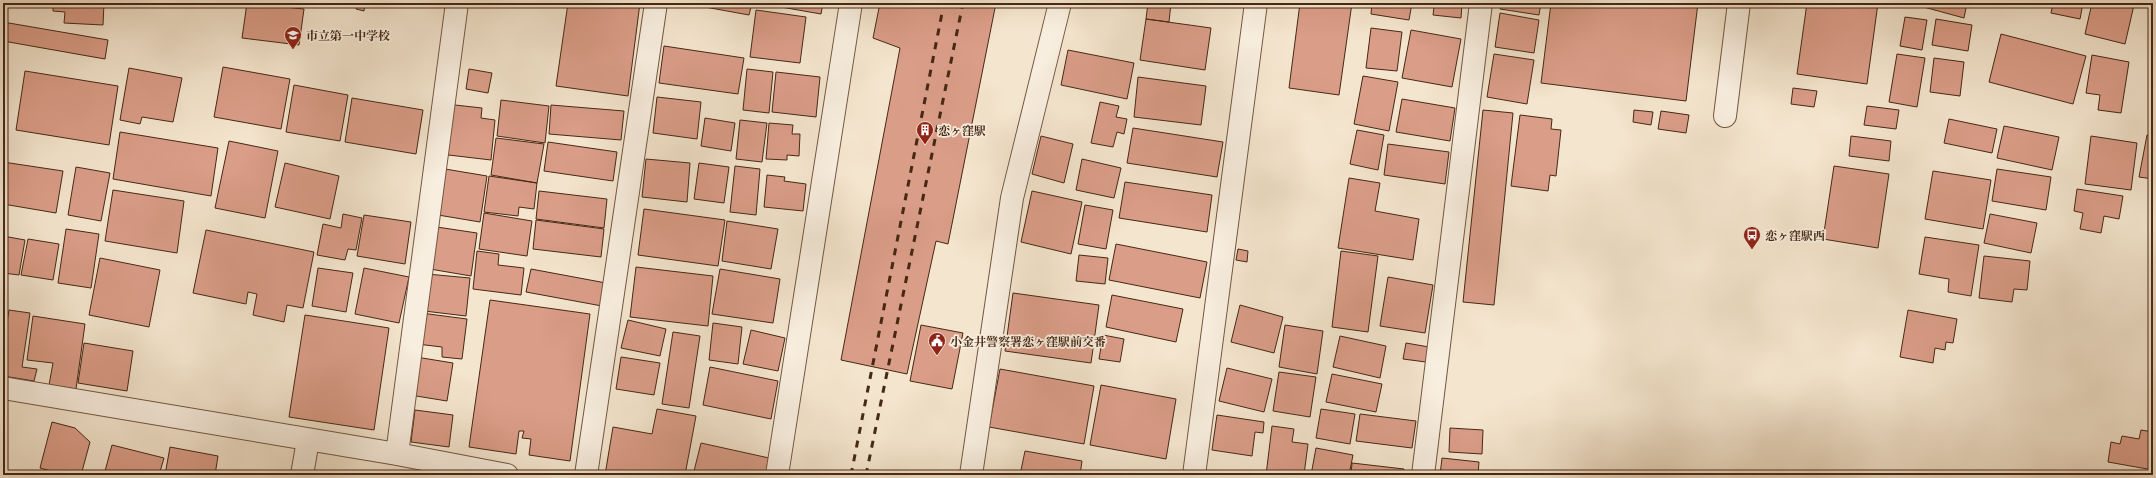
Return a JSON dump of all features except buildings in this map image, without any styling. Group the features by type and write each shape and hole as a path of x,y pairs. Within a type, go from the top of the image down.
{"street":[{"path":"397,454 457,3"},
{"path":"586,475 656,3"},
{"path":"777,475 851,3"},
{"path":"971,475 1012,198 1060,3"},
{"path":"1194,475 1256,3"},
{"path":"1423,475 1481,3"},
{"path":"1725,116 1739,3"},
{"path":"3,388 397,454 507,475"},
{"path":"302,475 308,440"}],"railway":[{"path":"851,475 944,3"},
{"path":"866,475 963,3"}],"place":[{"name":"市立第一中学校","path":"293,50"},
{"name":"恋ヶ窪駅","path":"925,145"},
{"name":"恋ヶ窪駅西","path":"1752,250"},
{"name":"小金井警察署恋ヶ窪駅前交番","path":"937,356"}]}
